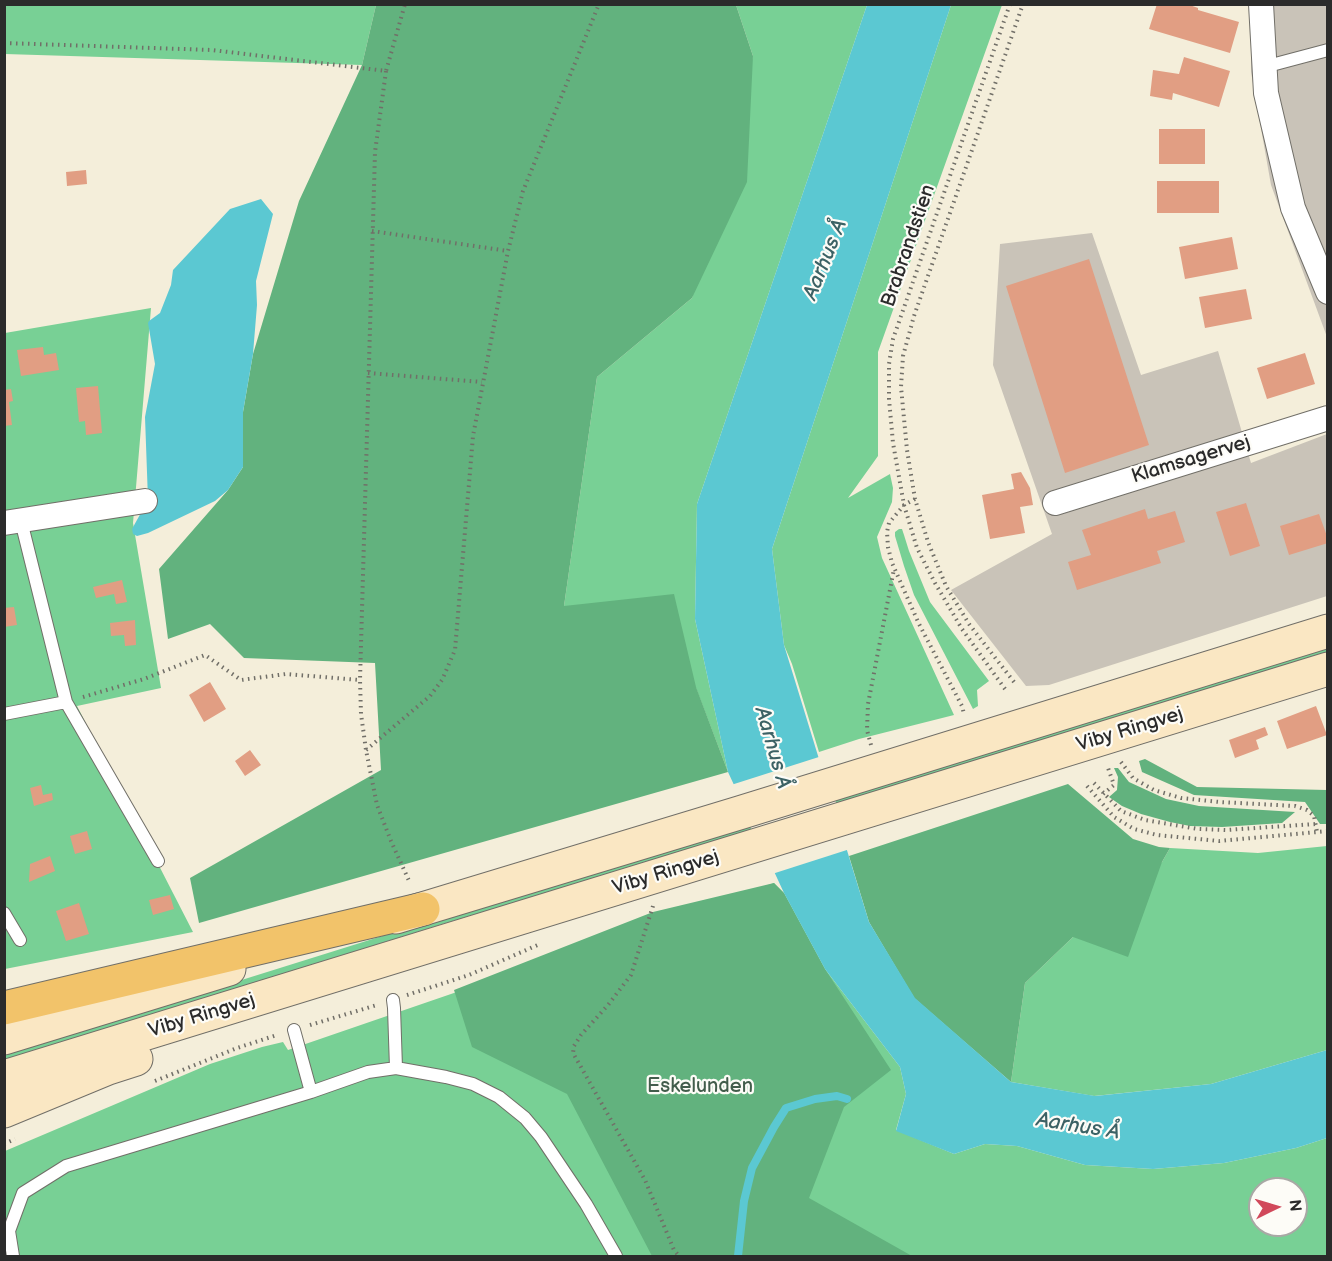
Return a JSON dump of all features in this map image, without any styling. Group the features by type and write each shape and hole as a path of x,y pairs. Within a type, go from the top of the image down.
{"highway":[{"path":"4,1008 423,909"}],"main road":[{"name":"Viby Ringvej","path":"4,1038 1328,631"},
{"name":"Viby Ringvej","path":"4,1077 845,818 1106,752 1328,669"},
{"path":"10,1125 108,1068 426,968 612,890"}],"street":[{"path":"1261,4 1266,93 1293,208 1328,292"},
{"name":"Klamsagervej","path":"1055,503 1328,418"},
{"path":"13,522 145,501"}],"lane":[{"path":"1264,67 1328,50"},
{"path":"13,522 66,702 158,861"},
{"path":"4,714 66,702"},
{"path":"4,913 20,940"},
{"path":"393,1000 396,1068"},
{"path":"294,1030 311,1092"},
{"path":"13,1257 9,1231 23,1193 66,1166 311,1092 368,1072 396,1068 473,1084 499,1097 525,1118 541,1137 586,1204 616,1257"}],"path":[{"path":"405,4 386,71 375,152 360,680 361,714 377,805 423,909"},
{"path":"366,750 430,696 442,680 455,650 473,436 508,251 523,191 599,4"},
{"name":"Brabrandstien","path":"1005,689 962,629 917,548 904,505 893,442 889,364 893,339 1010,4"},
{"path":"1014,682 969,624 946,586 927,542 915,499 907,450 901,387 903,356 914,316 1023,4"},
{"path":"4,43 212,50 386,71"},
{"path":"372,231 508,251"},
{"path":"368,374 482,382"},
{"path":"915,499 904,505 889,523 888,546 894,569 919,624 962,705 973,740"},
{"path":"878,770 867,730 868,704 894,569"},
{"path":"66,702 144,679 205,655 241,680 286,674 360,680"},
{"path":"1103,794 1114,785 1106,752"},
{"path":"1106,752 1133,778 1154,790 1181,798 1295,806 1307,810 1314,816 1317,832"},
{"path":"1094,783 1121,811 1144,820 1198,829 1226,830 1316,824"},
{"path":"1087,786 1114,817 1134,829 1157,835 1219,841 1328,831"},
{"path":"650,879 653,907 631,975 581,1035 574,1046 573,1053 645,1179 674,1250 680,1257"},
{"path":"145,1085 237,1048 469,975 542,943"},
{"path":"4,1144 10,1125"}],"shaded area":[{"path":"1251,5 1327,5 1327,337 1271,185 1251,72"},
{"path":"1092,233 1141,375 1218,351 1251,463 1327,434 1327,596 1049,685 1026,686 951,590 1052,534 993,365 1000,244"}],"green space":[{"path":"5,5 376,5 362,65 5,54"},
{"path":"376,5 736,5 753,56 747,182 692,298 597,377 564,606 674,594 696,687 728,772 199,923 190,878 381,770 375,663 244,658 210,624 168,639 159,569 228,490 243,467 243,412 253,354 299,201 362,65"},
{"path":"736,5 867,5 697,504 695,619 728,772 696,688 564,606 597,377 692,298 753,56"},
{"path":"951,5 1002,5 878,352 878,456 848,498 890,474 893,488 892,502 877,537 882,558 954,715 859,739 819,752 784,645 772,549"},
{"path":"151,308 133,523 161,688 77,706 193,932 5,969 5,333"},
{"path":"902,529 930,602 989,681 977,690 978,706 973,709 914,595 895,536 895,532"},
{"path":"1327,646 1327,653 817,812 815,805"},
{"path":"1145,759 1197,787 1327,790 1327,824 1320,824 1305,802 1194,795 1142,772 1139,761"},
{"path":"1114,768 1118,768 1129,782 1166,799 1199,806 1295,812 1282,823 1222,827 1190,826 1170,822 1141,814 1122,806 1109,797 1117,790 1118,777"},
{"path":"1068,784 1133,839 1170,848 1162,862 1128,957 1073,937 1025,983 1011,1082 914,998 869,922 849,856"},
{"path":"769,819 772,825 446,923 5,1060 5,1054 443,917"},
{"path":"1327,846 1327,1050 1211,1084 1094,1096 1011,1082 1025,983 1073,937 1162,862 1170,848 1258,853"},
{"name":"Eskelunden","path":"774,883 784,893 825,969 900,1067 906,1094 896,1130 954,1154 985,1144 1017,1146 1085,1165 1153,1169 1224,1163 1296,1148 1327,1138 1327,1256 5,1256 5,1151 210,1064 283,1042 288,1050"},
{"path":"774,883 784,893 825,969 891,1070 844,1107 809,1198 912,1256 652,1256 567,1094 472,1047 454,990 653,912"}],"water":[{"name":"Aarhus Å","path":"867,5 951,5 772,549 784,645 869,922 915,998 1011,1082 1095,1096 1211,1084 1327,1050 1327,1138 1296,1148 1224,1163 1153,1169 1085,1165 1017,1146 985,1144 954,1154 896,1131 906,1094 900,1067 825,969 784,893 728,772 695,619 697,504"},
{"path":"261,199 273,214 256,281 257,305 253,354 243,412 243,467 228,490 215,501 137,536 133,534 132,529 148,500 145,417 155,364 148,323 160,313 171,285 173,270 230,209"}],"pier":[{"path":"822,756 850,849 772,874 731,785"}],"building":[{"path":"1157,4 1187,4 1198,10 1239,22 1230,53 1149,29"},
{"path":"1184,57 1230,71 1219,107 1173,93 1172,100 1150,96 1153,70 1179,74"},
{"path":"1159,129 1205,129 1205,164 1159,164"},
{"path":"86,170 87,184 67,186 66,172"},
{"path":"1157,181 1219,181 1219,213 1157,213"},
{"path":"1232,237 1238,269 1185,279 1179,247"},
{"path":"1089,259 1149,445 1065,473 1006,286"},
{"path":"1246,289 1252,319 1205,328 1199,297"},
{"path":"43,347 44,355 56,353 59,370 21,376 17,350"},
{"path":"1305,353 1315,384 1267,399 1257,368"},
{"path":"98,386 102,433 86,435 85,421 79,422 76,388"},
{"path":"11,389 13,401 9,402 12,425 4,426 4,390"},
{"path":"1021,472 1030,488 1033,505 1020,507 1025,533 990,539 982,495 1014,489 1011,474"},
{"path":"1246,503 1260,546 1230,556 1216,512"},
{"path":"1145,509 1148,519 1175,511 1185,542 1157,551 1161,563 1077,590 1068,562 1091,555 1082,530"},
{"path":"1319,514 1328,543 1289,555 1280,526"},
{"path":"122,580 127,602 116,604 114,594 96,598 93,587"},
{"path":"14,607 17,625 4,627 4,608"},
{"path":"135,620 136,645 125,646 124,635 111,636 110,623"},
{"path":"210,682 226,709 204,722 189,695"},
{"path":"1316,706 1327,735 1287,749 1277,721"},
{"path":"1265,727 1268,735 1256,740 1259,749 1235,758 1229,740"},
{"path":"250,750 261,765 245,776 235,761"},
{"path":"41,785 43,795 52,793 53,800 34,806 30,788"},
{"path":"87,831 92,849 75,854 70,836"},
{"path":"50,856 55,871 29,882 30,864"},
{"path":"170,895 174,909 153,915 149,900"},
{"path":"79,903 89,934 66,941 56,911"}],"waterway":[{"path":"738,1256 744,1201 752,1168 786,1108 815,1099 837,1096 847,1099"}]}
